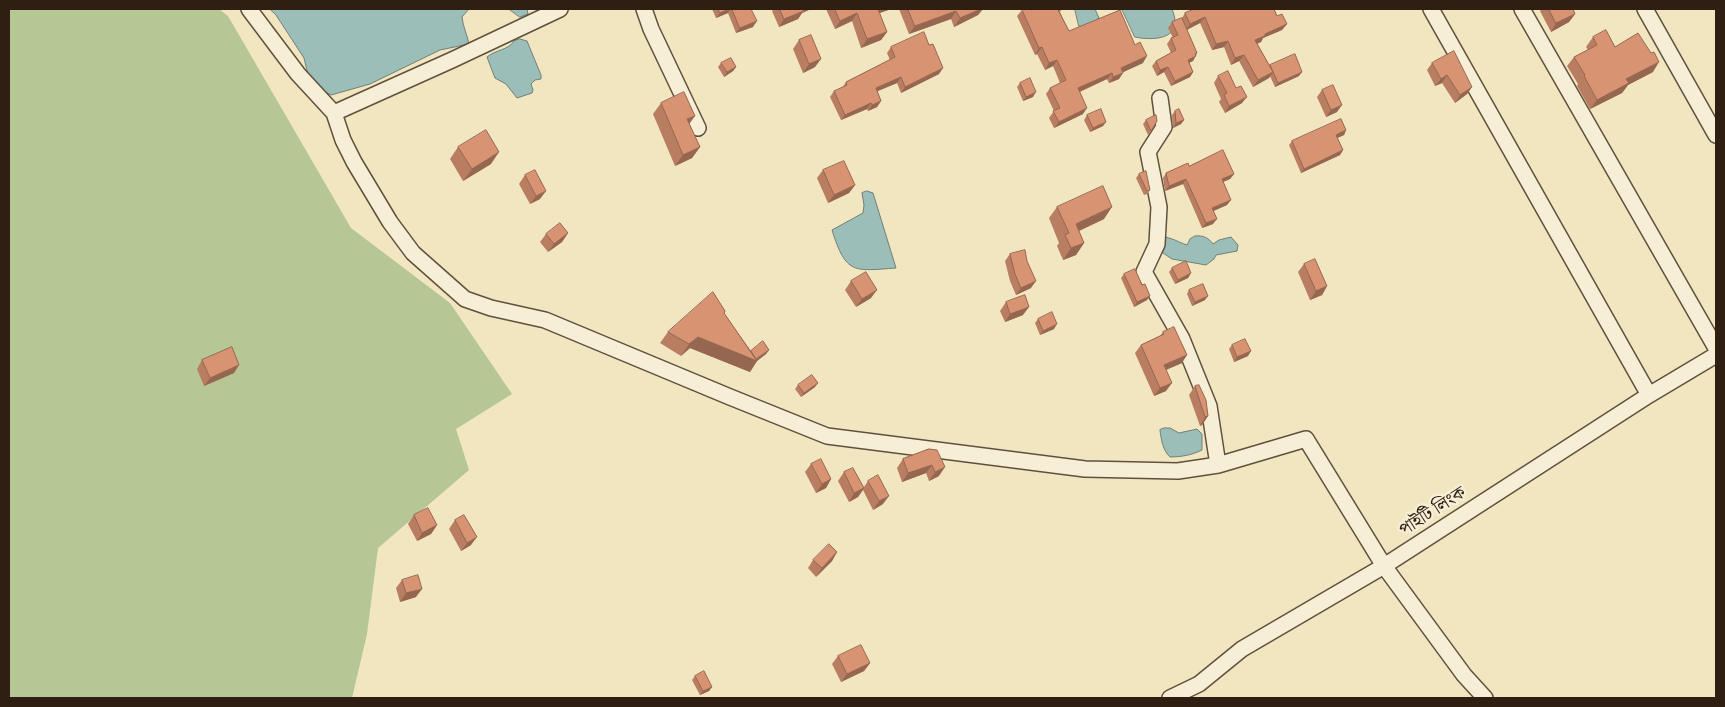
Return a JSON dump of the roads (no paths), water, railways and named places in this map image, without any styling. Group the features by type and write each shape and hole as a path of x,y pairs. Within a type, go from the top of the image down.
{"street":[{"path":"249,9 298,74 334,113 343,140 354,162 390,222 414,253 465,299 491,308 546,320 827,436 1085,469 1178,472 1218,465 1306,439 1384,566 1464,675 1486,698"},
{"path":"334,113 560,9"},
{"path":"644,9 651,29 698,128"},
{"path":"1431,9 1649,395"},
{"path":"1522,9 1716,348"},
{"path":"1645,9 1716,136"},
{"path":"1160,98 1164,127 1148,152 1159,207 1157,244 1144,272 1182,339 1209,406 1218,465"},
{"name":"পাইটি লিংক","path":"1170,698 1199,684 1242,649 1384,566 1649,395 1716,355"}],"water":[{"path":"270,9 469,9 462,17 469,44 440,50 370,84 331,95 310,83 304,58 276,15"},
{"path":"509,9 527,9 528,14 520,17"},
{"path":"1075,9 1095,9 1099,18 1086,27 1079,26"},
{"path":"1122,9 1172,9 1175,19 1174,28 1166,36 1160,38 1147,39 1135,37"},
{"path":"520,39 527,41 541,79 535,80 531,84 532,93 517,98 506,84 495,78 487,57"},
{"path":"867,191 873,193 896,268 870,270 854,267 847,263 837,245 832,230 863,213 862,193"},
{"path":"1195,236 1206,237 1213,244 1219,240 1231,237 1238,245 1237,251 1216,255 1206,265 1172,259 1163,253 1162,237 1187,245 1190,239"},
{"path":"1170,428 1179,433 1197,429 1202,434 1202,450 1178,457 1170,457 1162,441 1160,430"}]}
